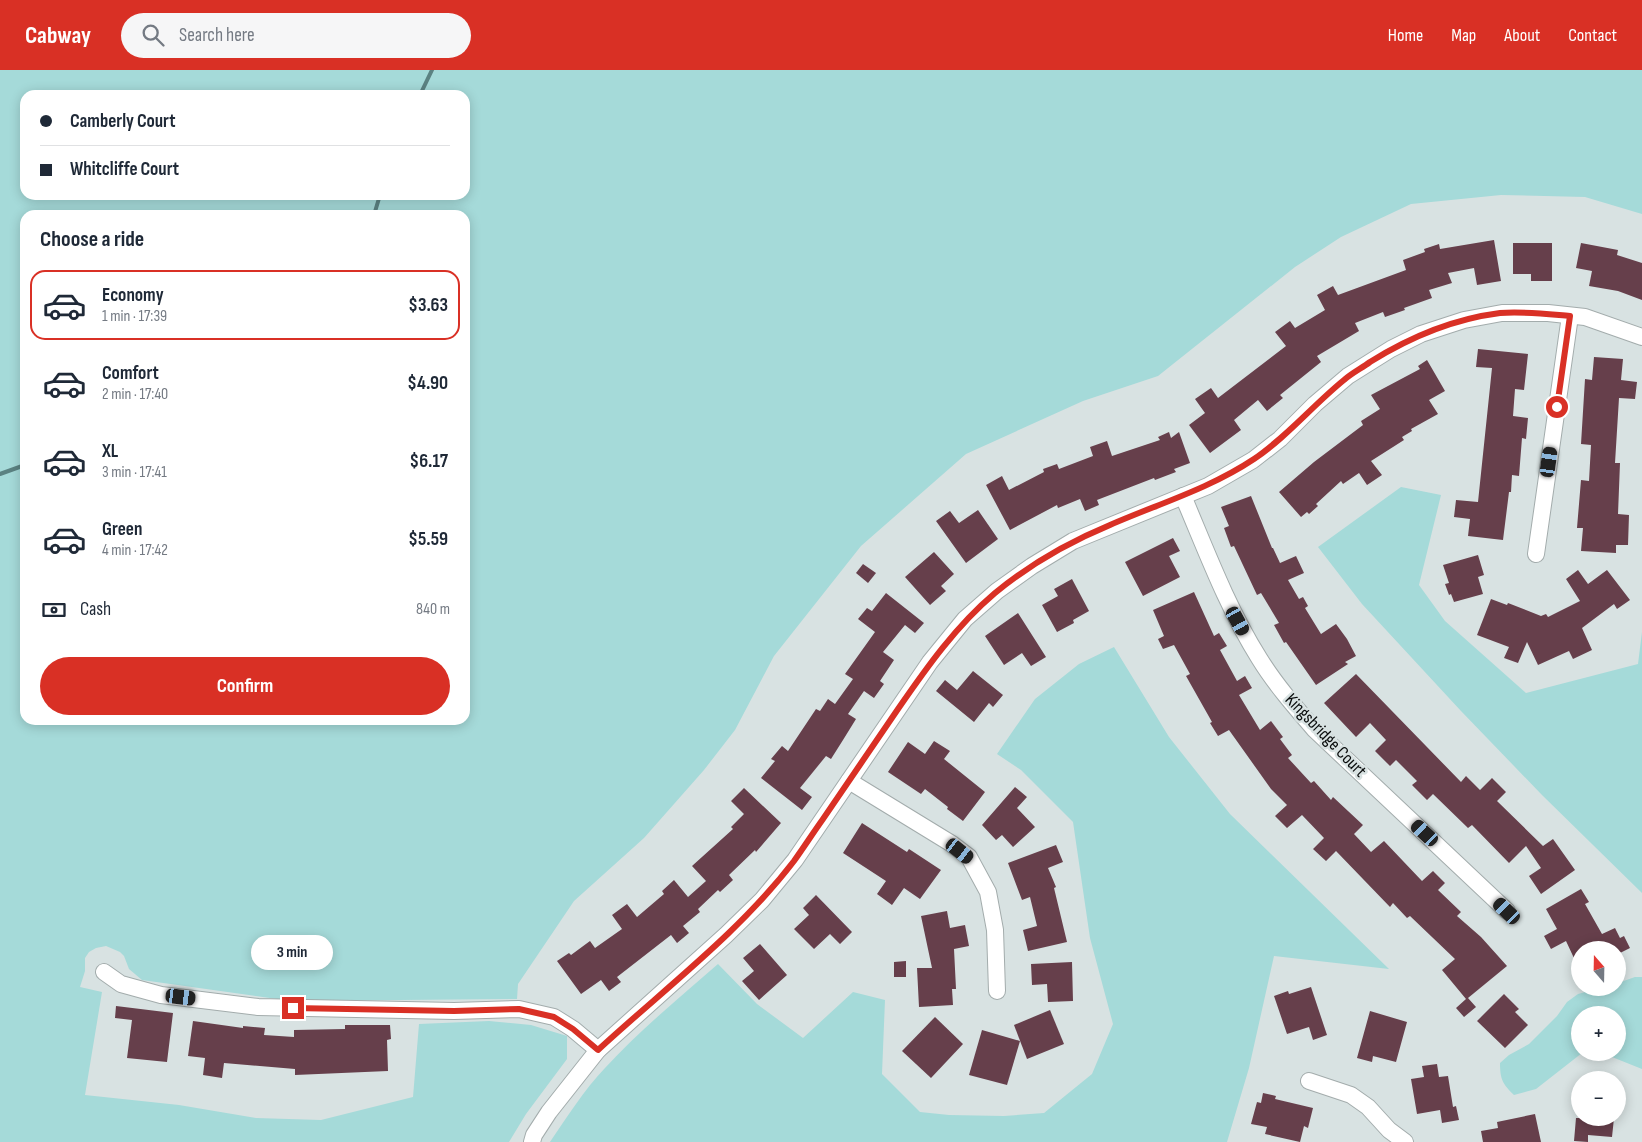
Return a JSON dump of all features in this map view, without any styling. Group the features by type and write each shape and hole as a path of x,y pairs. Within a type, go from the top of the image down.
{"street":[{"path":"532,1142 534,1134 549,1112 598,1050 726,935 762,900 794,860 930,662 965,619 997,591 1073,541 1208,486 1253,460 1280,439 1315,404 1348,376 1391,349 1421,334 1464,320 1502,313 1548,313 1584,317 1642,337"},
{"path":"1536,554 1570,316"},
{"name":"Kingsbridge Court","path":"1183,496 1238,621 1258,657 1295,707 1315,730 1507,911"},
{"path":"849,781 952,844 969,857 988,892 995,930 997,991"},
{"path":"104,972 121,984 161,995 258,1007 454,1011 519,1009 554,1017 573,1029 598,1050"},
{"path":"1309,1081 1351,1095 1368,1107 1389,1130 1405,1142"}],"shaded area":[{"path":"0,70 1642,70 1642,214 1585,197 1501,195 1411,204 1341,237 1295,267 1158,376 1083,401 966,454 861,546 774,656 735,730 704,770 644,838 574,901 518,984 517,999 291,1001 142,980 129,969 124,956 120,952 106,946 89,952 85,958 85,971 80,987 102,992 85,1095 179,1105 256,1118 321,1120 413,1097 419,1024 489,1021 531,1025 567,1036 567,1059 526,1114 509,1142 0,1142"},
{"path":"1401,487 1441,495 1419,585 1445,621 1526,693 1638,664 1642,632 1642,893 1542,795 1461,711 1362,604 1318,547"},
{"path":"1114,647 1169,737 1230,814 1389,969 1274,956 1249,1068 1227,1142 550,1142 597,1076 646,1027 718,964 757,1004 803,1038 853,992 885,1000 882,1074 920,1112 949,1115 1004,1116 1044,1113 1092,1074 1113,1024 1090,938 1073,822 1021,770 997,754 1035,699 1079,664"},
{"path":"1642,977 1642,1069 1622,1061 1626,1061 1626,1006 1571,1006 1572,1061 1536,1089 1514,1095 1507,1088 1502,1078 1500,1063 1509,1055 1529,1044 1557,1016 1567,1002 1575,996 1626,996 1626,980"}],"building":[{"path":"1494,240 1501,281 1477,285 1474,268 1448,273 1452,283 1429,290 1432,298 1385,317 1383,312 1355,323 1359,331 1317,356 1321,362 1280,395 1283,398 1267,411 1258,400 1234,420 1241,430 1210,453 1189,425 1205,413 1195,399 1211,388 1218,398 1286,346 1275,332 1290,321 1295,328 1325,310 1317,295 1333,286 1338,295 1406,270 1403,260 1425,252 1424,249 1439,244 1440,249"},
{"path":"1513,243 1552,243 1552,281 1531,281 1531,274 1513,274"},
{"path":"1581,243 1618,250 1617,255 1642,263 1642,300 1618,291 1589,286 1592,271 1576,268"},
{"path":"1478,349 1528,354 1524,390 1515,389 1513,416 1528,418 1526,439 1522,438 1519,476 1512,475 1503,540 1468,536 1470,519 1454,517 1456,500 1478,502 1492,368 1476,367"},
{"path":"1594,357 1623,359 1621,380 1637,382 1635,399 1619,398 1615,463 1620,463 1618,514 1629,515 1628,545 1616,545 1616,553 1581,551 1583,528 1577,528 1581,480 1589,481 1591,445 1581,444 1585,379 1592,380"},
{"path":"1427,360 1445,391 1429,400 1438,414 1411,429 1412,431 1402,437 1404,440 1371,461 1382,475 1367,485 1359,473 1343,484 1341,481 1316,504 1318,506 1309,514 1307,512 1301,517 1279,492 1314,462 1363,425 1361,421 1380,409 1371,395 1420,369 1418,366"},
{"path":"1169,432 1171,438 1179,432 1190,463 1174,469 1176,472 1155,480 1154,478 1097,500 1099,505 1085,511 1080,499 1058,508 1057,505 1010,530 986,485 1002,476 1009,490 1044,472 1043,469 1057,464 1059,469 1093,456 1090,447 1107,441 1112,456 1160,440 1158,437"},
{"path":"1251,496 1280,563 1296,556 1304,573 1288,580 1299,599 1303,597 1308,606 1305,608 1321,634 1336,624 1356,656 1345,662 1348,664 1316,685 1286,642 1284,643 1274,625 1279,623 1261,593 1257,595 1234,546 1231,547 1224,528 1229,526 1221,507"},
{"path":"978,510 998,539 966,563 936,521 950,511 959,523"},
{"path":"1173,538 1180,551 1169,556 1180,577 1143,596 1125,562"},
{"path":"934,552 954,574 941,586 946,591 930,605 905,577"},
{"path":"1478,555 1484,575 1478,577 1483,594 1454,602 1445,584 1449,583 1443,565"},
{"path":"863,564 876,573 868,583 856,573"},
{"path":"1578,570 1588,584 1607,570 1630,600 1617,609 1614,604 1582,628 1592,650 1573,659 1569,651 1538,665 1527,642 1518,663 1504,658 1509,647 1477,635 1491,599 1507,605 1508,603 1541,616 1546,614 1548,617 1580,601 1566,579"},
{"path":"1072,579 1089,611 1073,620 1074,623 1057,632 1042,605 1058,596 1054,589"},
{"path":"1194,592 1214,636 1219,633 1227,646 1220,650 1237,681 1245,676 1252,688 1239,695 1260,730 1271,721 1283,737 1280,739 1292,755 1288,758 1311,783 1314,781 1331,800 1333,797 1363,825 1354,834 1371,852 1384,841 1422,881 1433,871 1445,883 1438,890 1461,912 1457,916 1481,937 1507,966 1468,998 1476,1007 1464,1017 1456,1008 1466,999 1442,970 1455,959 1410,916 1407,918 1393,903 1390,907 1336,851 1326,861 1313,849 1324,838 1302,815 1287,828 1275,816 1287,805 1271,789 1229,730 1218,736 1186,676 1190,674 1174,645 1163,649 1158,639 1164,636 1153,610"},
{"path":"886,593 924,623 915,633 905,625 883,652 894,660 880,681 884,684 874,698 864,691 848,714 856,719 831,759 826,756 800,788 812,797 802,810 761,778 775,761 771,759 782,746 788,751 816,709 820,711 828,699 835,704 853,679 845,674 875,632 858,619 867,608 872,611"},
{"path":"1018,613 1046,657 1031,666 1022,653 1004,665 985,636"},
{"path":"973,671 1003,695 993,707 989,703 974,722 936,691 945,680 957,690"},
{"path":"1356,674 1461,782 1466,776 1480,790 1492,778 1506,792 1497,801 1543,846 1553,839 1575,870 1541,894 1529,876 1541,868 1526,846 1509,863 1472,825 1468,828 1433,794 1427,800 1412,785 1417,781 1396,760 1390,766 1375,751 1386,740 1370,723 1356,737 1324,703"},
{"path":"934,741 950,751 944,759 985,792 963,821 925,789 921,794 888,772 908,742 925,754"},
{"path":"1015,787 1027,797 1017,808 1035,827 1013,847 1002,835 996,840 982,825"},
{"path":"744,788 781,823 756,852 755,850 729,875 733,880 720,892 718,890 698,909 700,912 683,926 689,933 677,943 671,935 617,977 621,982 609,991 601,980 581,994 557,961 569,953 571,955 590,941 595,948 622,929 612,915 627,904 637,917 664,894 662,891 674,880 688,897 706,881 692,866 733,829 731,827 744,814 731,801"},
{"path":"862,823 907,852 909,849 941,870 920,899 904,888 892,905 877,894 886,881 843,853"},
{"path":"1056,845 1063,862 1048,868 1056,887 1054,888 1067,942 1028,951 1023,930 1037,926 1030,897 1022,900 1008,863"},
{"path":"1581,889 1589,902 1585,904 1602,934 1615,928 1620,938 1624,936 1630,948 1626,950 1626,941 1571,941 1571,952 1566,941 1551,949 1544,936 1557,929 1546,909"},
{"path":"816,895 852,932 840,944 830,934 814,949 794,929 809,915 803,908"},
{"path":"947,911 950,928 965,925 969,946 954,949 956,989 952,989 953,1005 919,1007 917,968 932,968 921,916"},
{"path":"760,944 787,975 759,1000 742,981 754,971 743,958"},
{"path":"906,961 906,977 894,977 894,962"},
{"path":"1072,962 1073,1001 1048,1002 1047,984 1032,985 1031,964"},
{"path":"1311,987 1327,1035 1313,1040 1309,1027 1287,1034 1274,996 1288,991 1289,994"},
{"path":"1504,994 1519,1009 1515,1012 1528,1025 1505,1048 1477,1021"},
{"path":"116,1006 173,1013 167,1062 127,1058 132,1020 115,1018"},
{"path":"1050,1010 1064,1044 1027,1059 1014,1025"},
{"path":"1370,1011 1407,1022 1396,1062 1373,1056 1372,1062 1357,1058"},
{"path":"935,1017 963,1044 931,1078 902,1051"},
{"path":"193,1021 243,1028 243,1026 265,1028 264,1035 294,1037 294,1030 345,1029 345,1025 390,1025 391,1039 387,1040 388,1071 295,1075 295,1069 224,1063 222,1078 203,1075 205,1058 188,1056"},
{"path":"982,1030 1020,1041 1007,1085 969,1075"},
{"path":"1437,1064 1439,1077 1448,1076 1453,1107 1456,1106 1459,1120 1442,1123 1440,1110 1417,1114 1411,1079 1424,1077 1422,1066"},
{"path":"1263,1093 1276,1096 1275,1099 1313,1108 1308,1128 1304,1126 1300,1142 1265,1134 1267,1127 1251,1124 1257,1102 1261,1103"},
{"path":"1535,1114 1541,1142 1483,1142 1481,1131 1498,1128 1497,1122"},
{"path":"1575,1126 1613,1126 1612,1137 1588,1135 1588,1142 1574,1141"}],"waterway":[{"path":"422,90 432,70"},
{"path":"376,210 378,200"},
{"path":"0,474 20,467"}],"route":[{"path":"293,1008 454,1011 519,1009 554,1017 573,1029 598,1050 726,935 762,900 794,860 930,662 965,619 997,591 1032,566 1073,541 1208,486 1253,460 1280,439 1315,404 1348,376 1391,349 1421,334 1464,320 1502,313 1548,313 1570,316 1557,407"}]}
